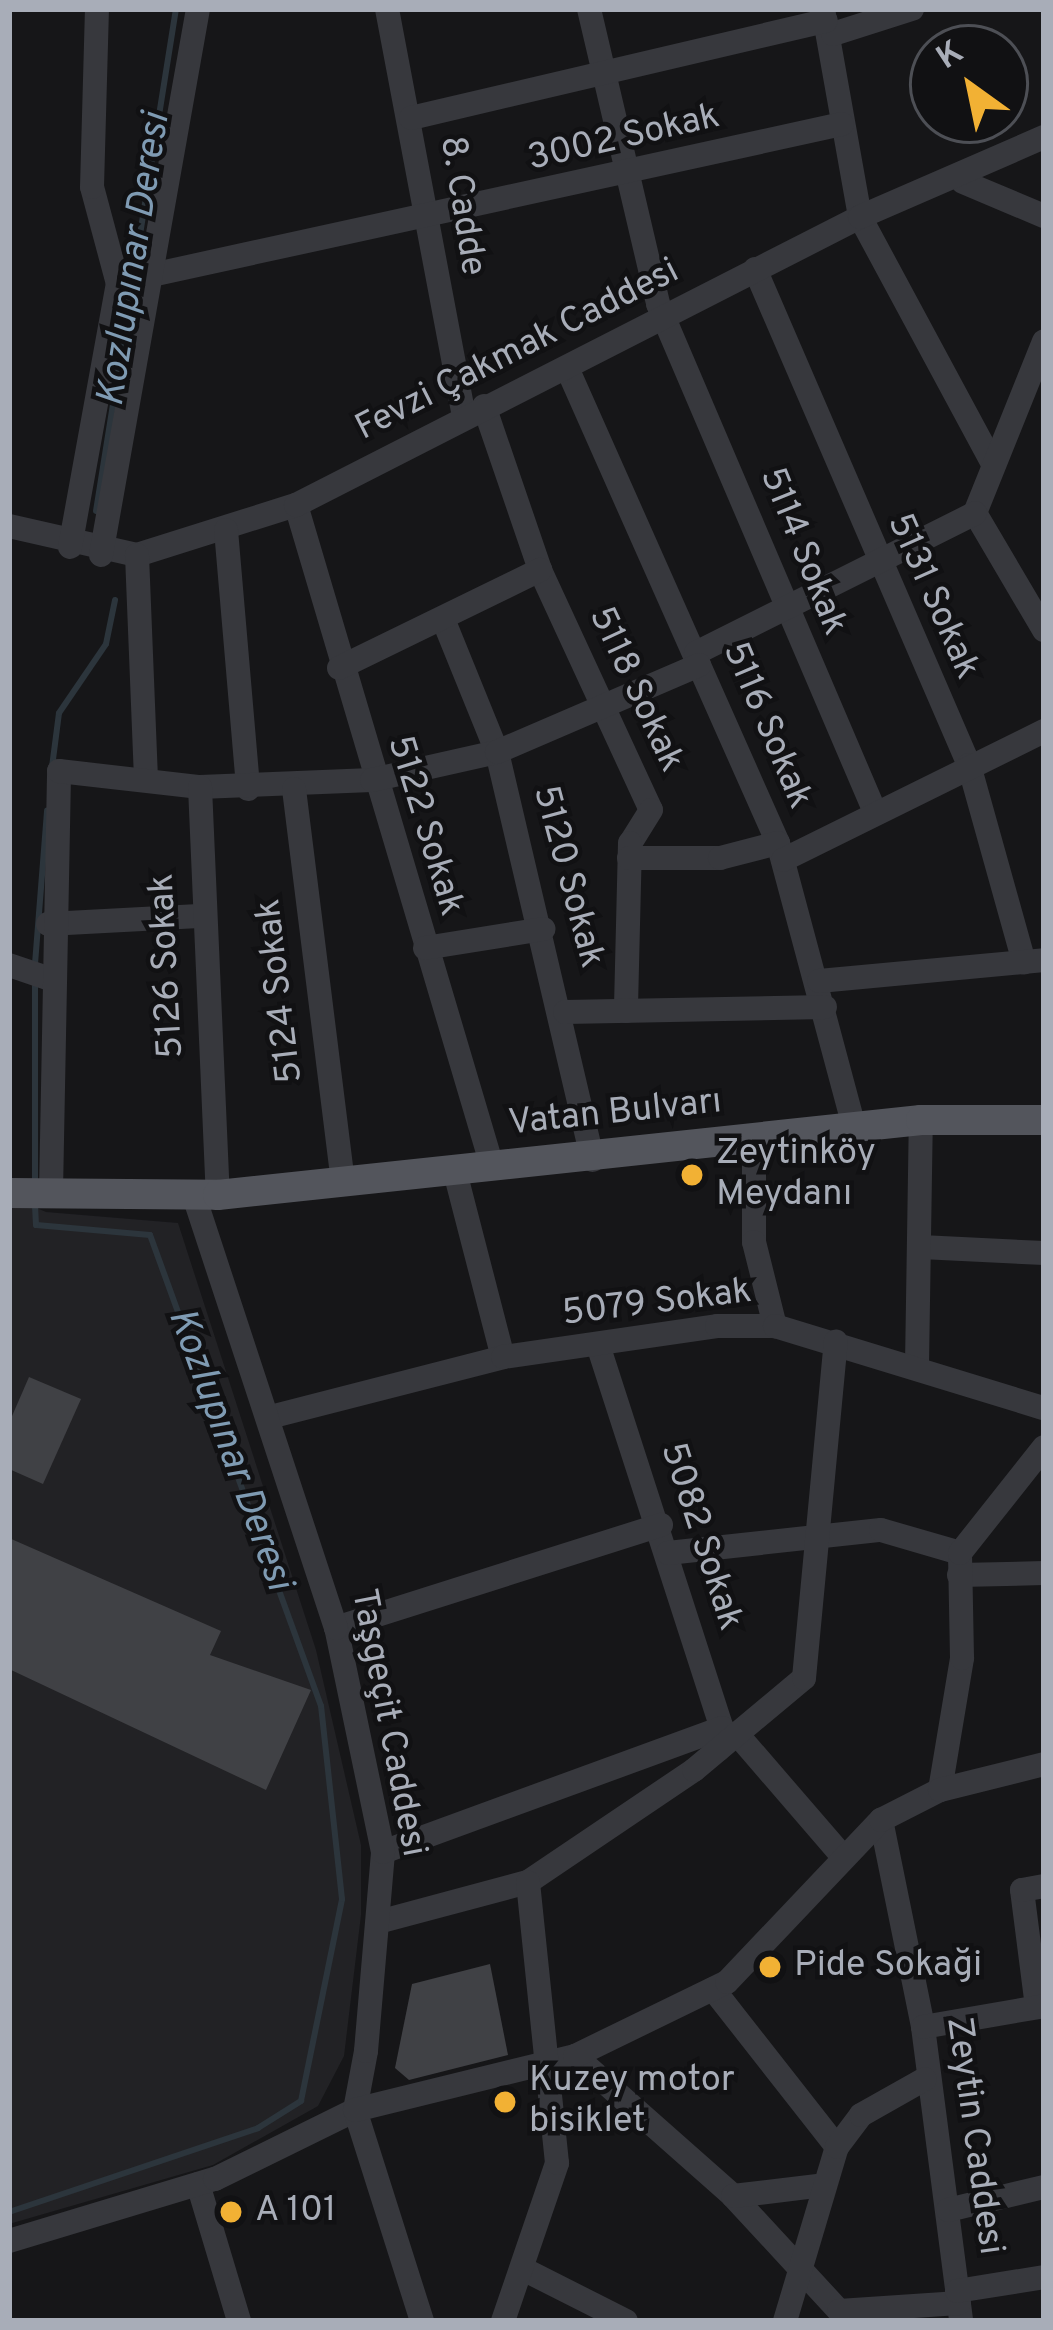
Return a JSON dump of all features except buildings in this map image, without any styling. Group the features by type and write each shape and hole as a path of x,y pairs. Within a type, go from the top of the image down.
{"main road":[{"name":"Vatan Bulvarı","path":"31,1192 206,1195 593,1160 921,1120 1044,1120"}],"street":[{"path":"70,548 118,284 92,187 97,9"},
{"path":"100,555 156,274 198,9"},
{"name":"5114 Sokak","path":"590,9 604,80 668,317 785,608 875,812"},
{"path":"411,118 604,80 827,21 912,9"},
{"name":"8. Cadde","path":"394,11 422,223 474,410"},
{"path":"827,21 860,218 993,464"},
{"name":"3002 Sokak","path":"156,274 422,223 842,124"},
{"name":"Fevzi Çakmak Caddesi","path":"10,522 70,548 100,555 136,555 296,505 474,410 568,370 754,269 860,218 963,182 1044,137"},
{"path":"963,182 1044,216"},
{"name":"5131 Sokak","path":"754,269 873,559 969,765 1034,961"},
{"path":"31,1192 27,972 48,924 59,771 200,787 294,789 372,780 497,752 606,712 873,559 975,513 1044,341"},
{"name":"5116 Sokak","path":"568,370 781,852 819,980 854,1126"},
{"name":"5118 Sokak","path":"474,410 540,570 651,810 629,858 626,1011"},
{"name":"5122 Sokak","path":"296,505 372,780 492,1166"},
{"path":"975,513 1044,630"},
{"path":"226,530 248,789"},
{"path":"136,555 146,778"},
{"path":"339,668 540,570"},
{"name":"5120 Sokak","path":"443,619 497,752 565,1012 593,1160"},
{"path":"629,858 781,852 1044,731"},
{"name":"5126 Sokak","path":"200,787 206,1195"},
{"name":"5124 Sokak","path":"294,789 343,1184"},
{"path":"48,924 199,916"},
{"path":"424,948 544,929"},
{"path":"819,980 1034,961"},
{"path":"565,1012 825,1007"},
{"path":"916,1365 921,1120"},
{"path":"754,1139 754,1242 775,1326"},
{"path":"455,1172 503,1357"},
{"name":"Taşgeçit Caddesi","path":"206,1195 336,1628 382,1852 382,1921 355,2110"},
{"path":"921,1247 1044,1253"},
{"name":"5079 Sokak","path":"274,1416 503,1357 775,1326 916,1365 1044,1408"},
{"path":"382,1921 528,1882 804,1678 836,1342"},
{"name":"5082 Sokak","path":"599,1348 661,1525 726,1738"},
{"path":"940,1790 955,1739 960,1564 1044,1447"},
{"path":"336,1628 661,1525"},
{"path":"668,1553 820,1534 911,1534 960,1564 1044,1573"},
{"path":"382,1852 726,1738"},
{"path":"726,1738 839,1852"},
{"path":"9,2241 198,2184 355,2110 564,2057 713,1989 839,1852 881,1820 940,1790 1044,1764"},
{"name":"Zeytin Caddesi","path":"881,1820 922,2027 959,2305"},
{"path":"503,2321 557,2164 564,2057 528,1882"},
{"path":"922,2027 1040,2006 1022,1889 1044,1886"},
{"path":"713,1989 837,2147"},
{"path":"564,2057 733,2196 800,2281 839,2311 959,2305 1044,2277"},
{"path":"785,2321 800,2281 818,2186 837,2147 861,2115 926,2079"},
{"path":"355,2110 422,2321"},
{"path":"198,2184 239,2321"},
{"path":"733,2196 818,2186"},
{"path":"948,2210 1044,2187"},
{"path":"524,2270 626,2321"}],"shaded area":[{"path":"9,1196 46,1212 178,1223 316,1650 361,1845 361,1915 344,2056 318,2106 213,2165 9,2224"}],"waterway":[{"name":"Kozlupınar Deresi","path":"96,511 176,9"},
{"name":"Kozlupınar Deresi","path":"52,767 59,713 106,644 115,600"},
{"path":"35,964 47,810"},
{"name":"Kozlupınar Deresi","path":"35,983 35,1186"},
{"name":"Kozlupınar Deresi","path":"9,2212 258,2128 301,2101 342,1899 321,1706 150,1235 36,1225 35,1205"}],"place":[{"name":"Zeytinköy Meydanı","path":"692,1175"},
{"name":"Pide Sokaği","path":"770,1967"},
{"name":"Kuzey motor bisiklet","path":"505,2102"},
{"name":"A 101","path":"231,2212"}]}
